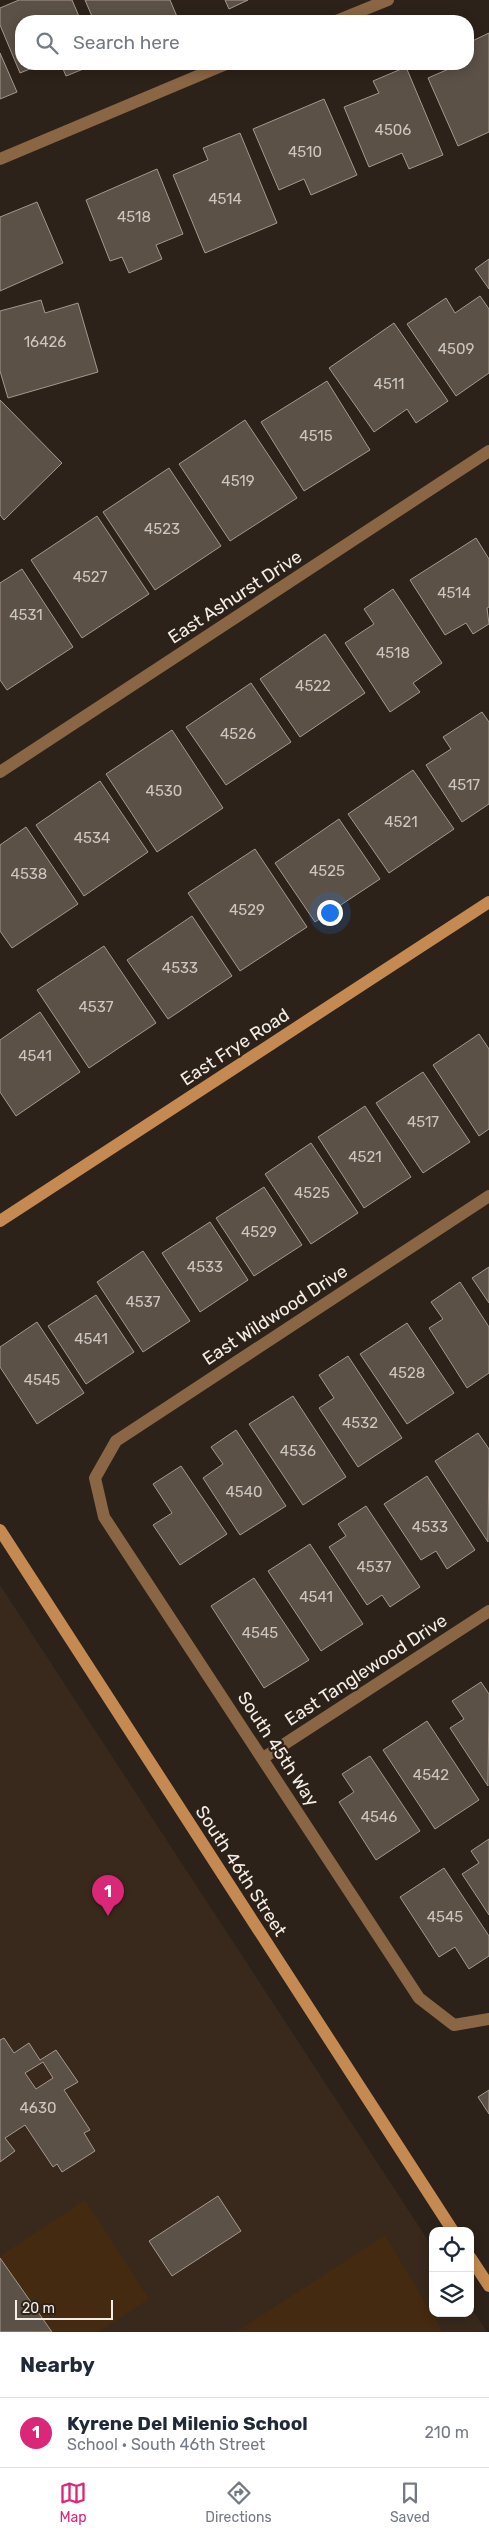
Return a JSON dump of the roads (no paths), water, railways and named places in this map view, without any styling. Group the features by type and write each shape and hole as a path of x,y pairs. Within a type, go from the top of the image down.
{"street":[{"path":"351,15 388,0"},
{"path":"0,159 212,70"},
{"name":"East Ashurst Drive","path":"0,772 489,451"},
{"name":"East Frye Road","path":"0,1221 489,902"},
{"name":"East Wildwood Drive","path":"95,1478 116,1441 489,1196"},
{"name":"South 45th Way","path":"95,1478 104,1517 419,1998 454,2025 489,2019"},
{"name":"South 46th Street","path":"0,1530 451,2227"},
{"name":"East Tanglewood Drive","path":"263,1758 489,1611"},
{"path":"474,2263 489,2286"}],"place":[{"name":"Kyrene Del Milenio School","path":"108,1916"}]}
